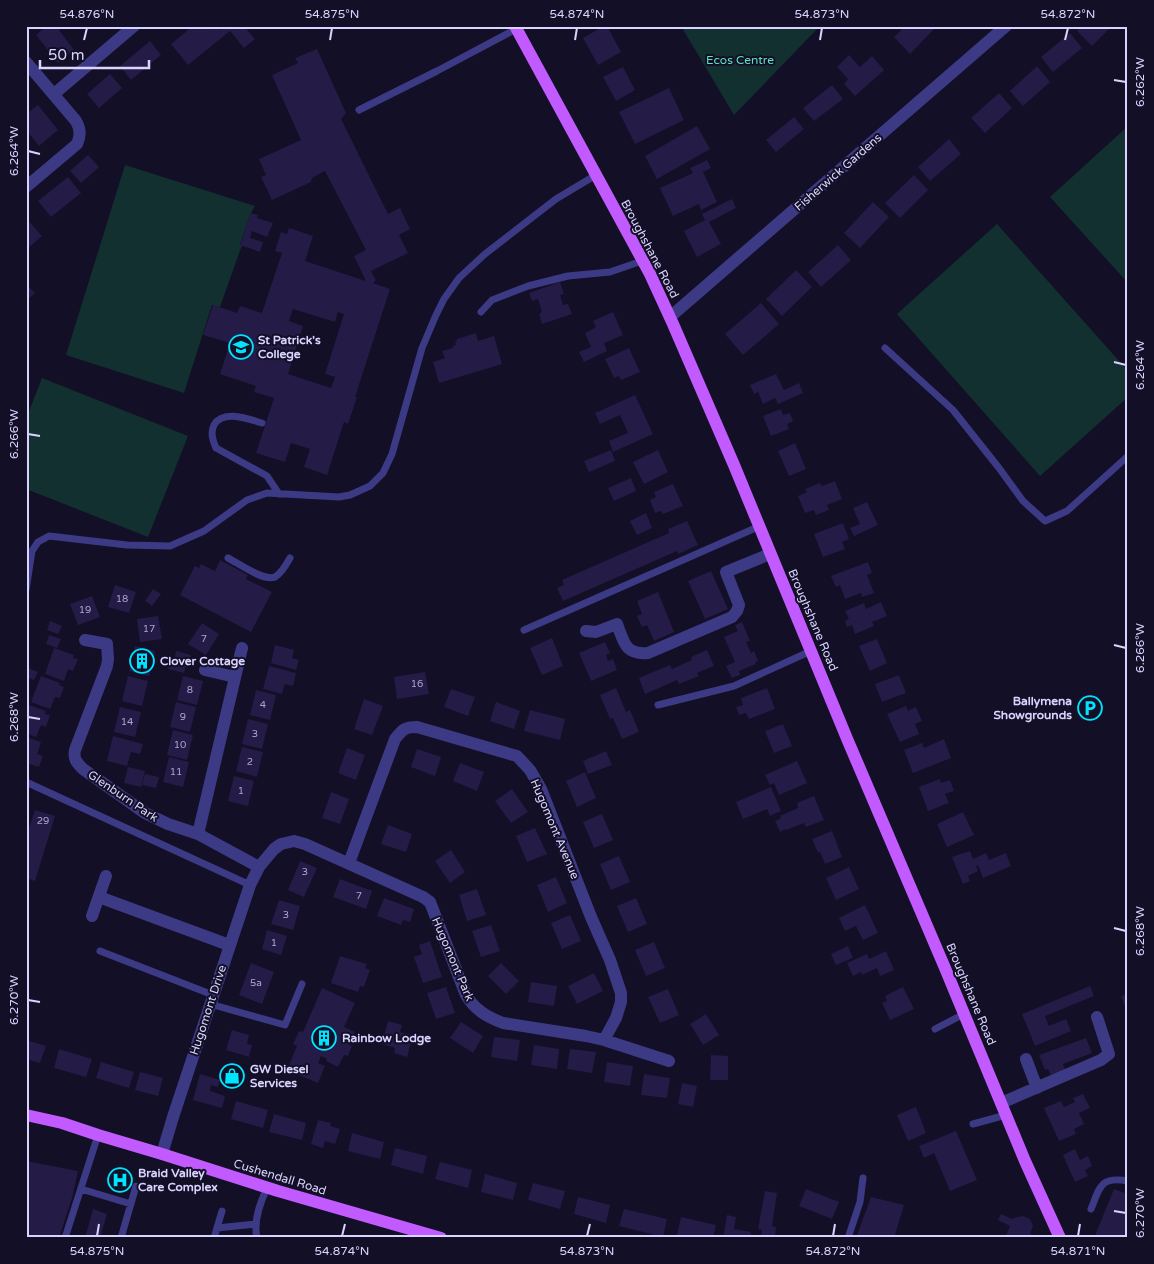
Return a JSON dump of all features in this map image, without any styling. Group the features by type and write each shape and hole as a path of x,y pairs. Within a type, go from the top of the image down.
{"main road":[{"name":"Broughshane Road","path":"516,27 642,261 670,317 760,526 770,554 1025,1161 1060,1238"},
{"name":"Cushendall Road","path":"26,1115 62,1123 267,1188 441,1238"}],"street":[{"path":"54,94 134,26"},
{"name":"Fisherwick Gardens","path":"670,317 1006,26"},
{"path":"26,62 76,121 79,130 77,144 26,187"},
{"path":"586,631 596,632 617,624 627,648 638,654 648,654 732,617 739,605 726,572 770,554"},
{"name":"Glenburn Park","path":"85,640 107,644 108,659 75,748 74,759 83,769 145,813 168,824 198,834 259,867"},
{"path":"198,834 242,648"},
{"path":"205,670 235,677"},
{"name":"Hugomont Avenue","path":"349,863 395,738 403,729 417,727 517,756 530,770 541,789 610,960 621,993 621,1002 616,1018 604,1040"},
{"name":"Hugomont Park","path":"259,867 274,849 281,844 294,841 305,844 423,896 430,902 466,995 472,1005 481,1013 490,1019 504,1023 604,1040 669,1061"},
{"name":"Hugomont Drive","path":"162,1154 250,885 259,867"},
{"path":"92,916 106,876"},
{"path":"99,897 230,945"},
{"path":"1003,1109 1037,1088 1101,1060 1109,1054 1097,1017"},
{"path":"1026,1059 1037,1088"}],"lane":[{"path":"359,110 438,72 516,27"},
{"path":"26,590 32,551 38,542 49,536 127,545 170,546 204,531 247,500 267,493 339,497 370,486 383,473 392,454 422,348 444,299 459,278 485,254 556,199 596,176"},
{"path":"481,312 492,300 528,286 568,276 610,272 642,261"},
{"path":"885,348 953,410 1023,501 1045,521 1067,511 1128,456"},
{"path":"262,422 236,416 226,416 216,422 212,430 213,441 216,448 267,476 279,494"},
{"path":"524,630 760,526"},
{"path":"228,558 263,577 273,578 280,573 290,558"},
{"path":"658,705 734,686 811,651"},
{"path":"26,782 250,885"},
{"path":"100,951 212,1000 285,1025 302,984"},
{"path":"935,1029 964,1014"},
{"path":"973,1124 1003,1109"},
{"path":"65,1238 98,1135"},
{"path":"848,1238 860,1202 863,1178"},
{"path":"1091,1209 1100,1187 1106,1181 1117,1179 1128,1181"},
{"path":"121,1238 136,1186"},
{"path":"258,1238 256,1224 259,1204 267,1188"},
{"path":"81,1189 131,1204"},
{"path":"214,1238 222,1211"},
{"path":"217,1228 256,1224"}],"green space":[{"name":"Ecos Centre","path":"681,26 820,26 734,115"},
{"path":"1128,126 1128,283 1050,197"},
{"path":"125,165 255,206 240,244 242,245 220,307 212,305 184,393 66,355"},
{"path":"997,224 1128,371 1128,397 1040,476 897,314"},
{"path":"42,378 188,436 148,537 26,489 26,419"}],"building":[{"path":"47,26 56,26 74,50 58,63 36,35"},
{"path":"193,26 207,26 210,30 217,26 221,30 225,26 244,26 255,39 244,48 230,31 188,65 171,44"},
{"path":"607,26 621,52 598,65 583,38"},
{"path":"901,26 937,26 910,54 894,37 903,28"},
{"path":"1082,26 1112,26 1092,46 1077,31"},
{"path":"1070,33 1082,48 1053,72 1041,57"},
{"path":"150,41 161,55 131,80 120,66"},
{"path":"317,49 346,113 341,119 388,214 400,208 410,229 399,235 408,253 371,271 376,280 373,283 390,289 348,424 344,422 327,475 304,467 310,449 291,443 285,462 256,453 274,398 254,392 256,386 220,374 230,343 203,335 213,305 237,313 240,306 262,313 282,253 275,251 281,232 287,234 289,228 313,236 305,261 366,281 354,256 366,250 325,171 312,178 311,182 272,200 261,177 266,175 259,159 301,140 272,75 298,63 295,58","holes":["293,309 335,322 338,312 344,314 325,374 335,377 331,388 288,374 303,326 289,321"]},
{"path":"849,55 860,67 872,56 884,70 855,96 844,84 848,79 837,67"},
{"path":"1037,66 1050,82 1023,106 1010,91"},
{"path":"623,67 635,90 616,101 603,77"},
{"path":"110,74 122,88 99,108 87,94"},
{"path":"832,85 843,99 814,121 803,108"},
{"path":"669,88 684,120 635,144 619,112"},
{"path":"999,93 1012,108 985,133 971,118"},
{"path":"38,105 58,130 39,146 26,130 26,114"},
{"path":"794,117 804,129 776,152 766,140"},
{"path":"697,126 710,149 657,179 645,156"},
{"path":"949,139 961,154 930,181 918,167"},
{"path":"88,155 99,167 81,183 70,171"},
{"path":"707,160 711,168 703,172 717,202 701,210 699,204 673,216 660,188 693,173 690,168"},
{"path":"914,175 928,190 900,218 885,203"},
{"path":"68,177 81,193 51,217 38,201"},
{"path":"732,199 736,208 709,222 721,244 697,257 684,231 705,220 702,214"},
{"path":"873,202 889,217 860,248 844,233"},
{"path":"251,213 258,215 257,218 273,223 267,237 252,231 250,238 263,242 260,252 240,245"},
{"path":"26,218 42,236 26,250"},
{"path":"838,245 851,260 821,287 808,272"},
{"path":"796,270 812,287 782,316 766,299"},
{"path":"560,282 564,294 560,295 563,305 568,304 572,314 542,324 539,314 542,312 538,299 532,301 529,293"},
{"path":"26,284 35,293 26,301"},
{"path":"761,303 779,324 743,355 725,334"},
{"path":"613,312 623,335 604,343 607,351 584,362 579,352 591,347 585,333 596,327 593,321"},
{"path":"476,333 478,341 494,336 502,364 439,383 433,362 445,358 442,351 453,348 452,346 456,345 457,339"},
{"path":"629,348 640,372 621,380 619,376 614,378 605,359"},
{"path":"776,374 784,390 799,383 803,393 778,404 775,398 763,404 758,392 754,394 750,385"},
{"path":"635,395 653,434 613,452 609,441 628,433 620,415 600,424 595,413"},
{"path":"781,409 783,415 790,413 793,421 787,424 789,429 771,436 763,416"},
{"path":"795,443 806,469 789,476 778,451"},
{"path":"611,450 615,461 589,472 584,461"},
{"path":"658,450 668,472 644,484 633,462"},
{"path":"631,478 636,491 614,501 608,488"},
{"path":"835,481 842,499 827,505 829,510 816,515 814,510 805,513 798,496 807,492 805,489 820,483 822,486"},
{"path":"673,484 683,506 663,514 661,511 655,513 650,500 656,497 654,492"},
{"path":"867,502 878,525 854,536 850,528 860,524 853,508"},
{"path":"646,513 652,528 637,535 630,521"},
{"path":"687,521 698,545 678,554 677,551 563,601 557,588 564,585 562,580 669,533 668,529"},
{"path":"843,523 849,539 842,542 845,549 823,557 814,534"},
{"path":"220,560 248,575 246,579 272,592 251,632 180,595 195,566 199,568 201,564 215,571"},
{"path":"868,562 872,573 867,575 874,593 862,597 861,593 845,599 840,585 836,587 831,576"},
{"path":"711,571 728,609 705,619 688,581"},
{"path":"115,585 136,592 129,613 108,607"},
{"path":"153,589 161,594 152,606 145,601"},
{"path":"658,592 674,632 654,641 647,625 642,627 637,616 642,614 637,601"},
{"path":"92,596 100,617 78,625 70,604"},
{"path":"881,602 887,616 872,622 874,626 855,634 852,625 847,627 845,621 849,619 845,611 864,603 866,609"},
{"path":"158,616 162,639 140,642 137,619"},
{"path":"50,621 62,626 58,634 47,630"},
{"path":"742,622 750,641 746,642 751,653 754,651 758,661 755,662 756,664 739,671 740,675 732,678 726,666 735,662 724,637 738,631 735,625"},
{"path":"202,623 219,634 206,655 188,644"},
{"path":"49,635 61,639 57,648 46,644"},
{"path":"552,638 563,666 542,675 530,648"},
{"path":"877,639 887,663 870,671 859,646"},
{"path":"605,642 610,653 606,655 608,661 613,659 617,670 591,681 579,653"},
{"path":"275,645 294,650 292,658 299,660 296,670 271,663"},
{"name":"Clover Cottage","path":"135,646 155,651 149,676 129,671"},
{"path":"54,648 74,655 73,658 78,659 73,671 68,669 64,681 45,674"},
{"path":"707,650 714,666 697,673 699,676 679,684 677,680 645,694 639,678 670,665 672,669 692,660 691,657"},
{"path":"176,651 191,655 189,665 186,664 184,673 168,669 170,661 174,661"},
{"path":"269,666 296,673 293,686 285,684 282,694 263,689"},
{"path":"26,667 38,672 34,680 26,677"},
{"path":"425,672 429,694 397,699 394,677"},
{"path":"899,675 906,693 882,702 875,684"},
{"path":"41,676 60,683 59,685 64,687 60,698 55,697 50,709 31,702"},
{"path":"128,676 148,681 142,706 122,701"},
{"path":"183,676 203,681 197,705 177,700"},
{"path":"616,688 626,712 630,710 639,732 622,739 613,718 610,719 600,695"},
{"path":"767,688 775,709 749,719 746,713 739,715 736,707 743,705 741,698"},
{"path":"451,689 475,697 468,716 444,707"},
{"path":"256,690 276,695 270,720 250,715"},
{"path":"364,699 383,706 372,735 354,729"},
{"path":"176,702 196,707 190,732 170,727"},
{"path":"496,702 520,711 514,729 490,721"},
{"path":"26,704 46,711 45,714 50,715 46,727 41,725 36,737 26,733"},
{"path":"906,706 908,711 916,707 922,721 915,724 919,734 900,742 887,714"},
{"path":"120,707 141,712 135,737 114,732"},
{"path":"530,710 565,719 560,740 524,731"},
{"path":"248,719 268,724 262,749 242,744"},
{"path":"783,724 792,746 774,753 765,731"},
{"path":"173,730 193,735 187,760 167,755"},
{"path":"113,736 143,744 140,754 131,752 127,766 107,761"},
{"path":"26,737 41,742 37,754 43,756 39,767 26,763"},
{"path":"944,739 951,758 913,773 904,750 922,743 924,748"},
{"path":"242,747 263,752 257,777 236,771"},
{"path":"347,748 365,755 356,780 338,773"},
{"path":"417,749 441,757 435,776 411,767"},
{"path":"606,751 612,765 588,774 583,761"},
{"path":"169,757 189,762 183,787 163,782"},
{"path":"797,761 807,783 779,795 774,783 770,785 765,775"},
{"path":"460,763 484,772 477,791 453,781"},
{"path":"128,767 145,771 141,787 124,783"},
{"path":"585,772 596,798 577,807 566,781"},
{"path":"145,774 159,777 156,788 142,785"},
{"path":"234,776 254,781 248,806 228,801"},
{"path":"940,779 941,783 950,780 954,791 945,794 949,803 928,811 919,787"},
{"path":"771,787 781,811 770,816 767,809 743,819 736,802"},
{"path":"512,789 528,812 511,823 495,801"},
{"path":"331,792 349,799 340,824 322,818"},
{"path":"814,796 824,820 806,827 804,823 780,832 775,821 781,818 780,816 798,808 797,803"},
{"path":"35,810 55,816 35,881 26,878 26,837"},
{"path":"963,812 974,835 947,847 937,824"},
{"path":"602,814 613,840 594,848 583,822"},
{"path":"388,825 412,834 406,852 381,844"},
{"path":"535,828 547,854 527,862 516,836"},
{"path":"832,831 842,857 825,864 812,839"},
{"path":"451,850 465,872 450,883 435,861"},
{"path":"970,851 973,859 986,853 989,860 1006,853 1011,866 983,878 978,865 976,866 978,871 968,876 970,881 963,884 952,857"},
{"path":"619,856 630,882 611,890 600,864"},
{"path":"300,861 317,868 304,897 288,890"},
{"path":"849,867 859,889 836,900 826,878"},
{"path":"556,877 567,903 548,912 537,885"},
{"path":"340,879 372,891 366,909 333,897"},
{"path":"477,889 486,915 467,921 459,895"},
{"path":"384,898 414,909 410,922 403,920 401,925 377,916"},
{"path":"636,898 647,924 628,932 617,906"},
{"path":"279,900 300,906 293,930 271,924"},
{"path":"865,905 878,933 863,940 856,926 845,931 839,918"},
{"path":"570,915 581,941 562,949 551,923"},
{"path":"491,925 500,951 481,957 472,931"},
{"path":"267,930 287,936 281,955 262,949"},
{"path":"430,941 442,977 423,983 414,957 422,954 419,945"},
{"path":"654,942 665,968 646,976 635,950"},
{"path":"848,946 853,958 836,965 831,954"},
{"path":"886,951 894,970 880,976 877,968 862,975 861,972 853,976 847,963 867,954 869,959"},
{"path":"340,956 367,964 365,968 370,970 364,987 360,986 358,992 331,983"},
{"path":"251,963 274,972 262,1004 239,995"},
{"path":"501,963 519,981 506,994 488,976"},
{"path":"594,973 603,991 577,1004 568,986"},
{"path":"531,982 557,986 554,1006 528,1002"},
{"path":"1090,986 1094,996 1045,1016 1049,1026 1066,1019 1071,1031 1035,1046 1022,1014"},
{"path":"446,987 455,1013 436,1019 427,993"},
{"path":"903,987 914,1009 890,1020 882,1003 887,1001 885,996"},
{"name":"Rainbow Lodge","path":"322,988 355,1003 344,1027 355,1032 349,1045 352,1046 348,1056 344,1055 338,1067 321,1056 318,1063 325,1066 318,1083 287,1070 297,1046 293,1044 299,1031 303,1032"},
{"path":"668,989 679,1015 660,1023 648,997"},
{"path":"1128,994 1128,1014 1121,996"},
{"path":"706,1014 719,1035 703,1045 690,1024"},
{"path":"388,1021 402,1025 400,1032 413,1035 407,1057 394,1053 395,1048 382,1044"},
{"path":"461,1022 483,1036 473,1053 450,1038"},
{"path":"232,1030 249,1035 247,1044 252,1045 249,1057 226,1050"},
{"path":"494,1037 520,1040 517,1061 491,1057"},
{"path":"1086,1038 1092,1053 1063,1064 1065,1070 1051,1075 1048,1069 1045,1070 1039,1055"},
{"path":"26,1040 46,1046 40,1063 26,1059"},
{"path":"534,1045 559,1049 557,1069 531,1065"},
{"path":"59,1049 92,1059 86,1077 54,1068"},
{"path":"570,1049 596,1052 592,1073 567,1069"},
{"path":"711,1055 728,1056 728,1080 710,1080"},
{"path":"101,1062 134,1072 129,1088 96,1078"},
{"path":"607,1062 633,1066 630,1086 604,1082"},
{"path":"140,1072 163,1078 158,1096 135,1090"},
{"path":"200,1074 220,1080 218,1087 211,1085 210,1091 225,1096 222,1108 193,1100"},
{"path":"644,1074 670,1078 667,1098 641,1095"},
{"path":"682,1083 697,1086 693,1107 678,1104"},
{"path":"1083,1094 1090,1108 1079,1113 1084,1124 1074,1129 1076,1134 1059,1141 1044,1108 1061,1101 1064,1107 1075,1102 1073,1098"},
{"path":"236,1101 268,1110 263,1128 231,1119"},
{"path":"916,1107 926,1133 908,1141 897,1115"},
{"path":"274,1114 306,1123 302,1140 269,1132"},
{"path":"318,1120 331,1123 330,1126 340,1129 335,1144 325,1141 323,1148 311,1144"},
{"path":"956,1131 977,1180 950,1191 934,1153 924,1158 919,1146"},
{"path":"352,1133 384,1142 380,1159 348,1151"},
{"path":"395,1148 427,1156 423,1174 391,1165"},
{"path":"1075,1149 1080,1160 1088,1156 1092,1166 1085,1170 1088,1176 1075,1182 1063,1155"},
{"path":"26,1161 78,1171 72,1198 59,1238 26,1238"},
{"path":"440,1162 472,1170 468,1188 435,1179"},
{"path":"485,1174 517,1183 513,1200 481,1192"},
{"path":"533,1183 565,1191 560,1209 528,1200"},
{"path":"806,1189 839,1202 832,1219 799,1206"},
{"path":"1114,1189 1128,1194 1128,1238 1094,1238"},
{"path":"765,1191 777,1193 772,1226 776,1227 775,1236 779,1238 761,1238 762,1230 758,1229"},
{"path":"578,1197 610,1205 606,1223 574,1214"},
{"path":"871,1197 904,1205 894,1238 856,1238"},
{"path":"93,1209 107,1214 100,1238 85,1238"},
{"path":"624,1209 667,1219 663,1237 619,1226"},
{"path":"1001,1214 1012,1219 1023,1216 1030,1219 1033,1226 1030,1234 1038,1238 1005,1238 1010,1226 998,1220"},
{"path":"727,1215 736,1217 734,1229 751,1232 750,1238 723,1238"},
{"path":"681,1217 716,1225 713,1238 676,1238"}],"place":[{"name":"St Patrick's College","path":"241,347"},
{"name":"Clover Cottage","path":"142,661"},
{"name":"Ballymena Showgrounds","path":"1090,708"},
{"name":"Rainbow Lodge","path":"324,1038"},
{"name":"GW Diesel Services","path":"232,1076"},
{"name":"Braid Valley Care Complex","path":"120,1180"}]}
